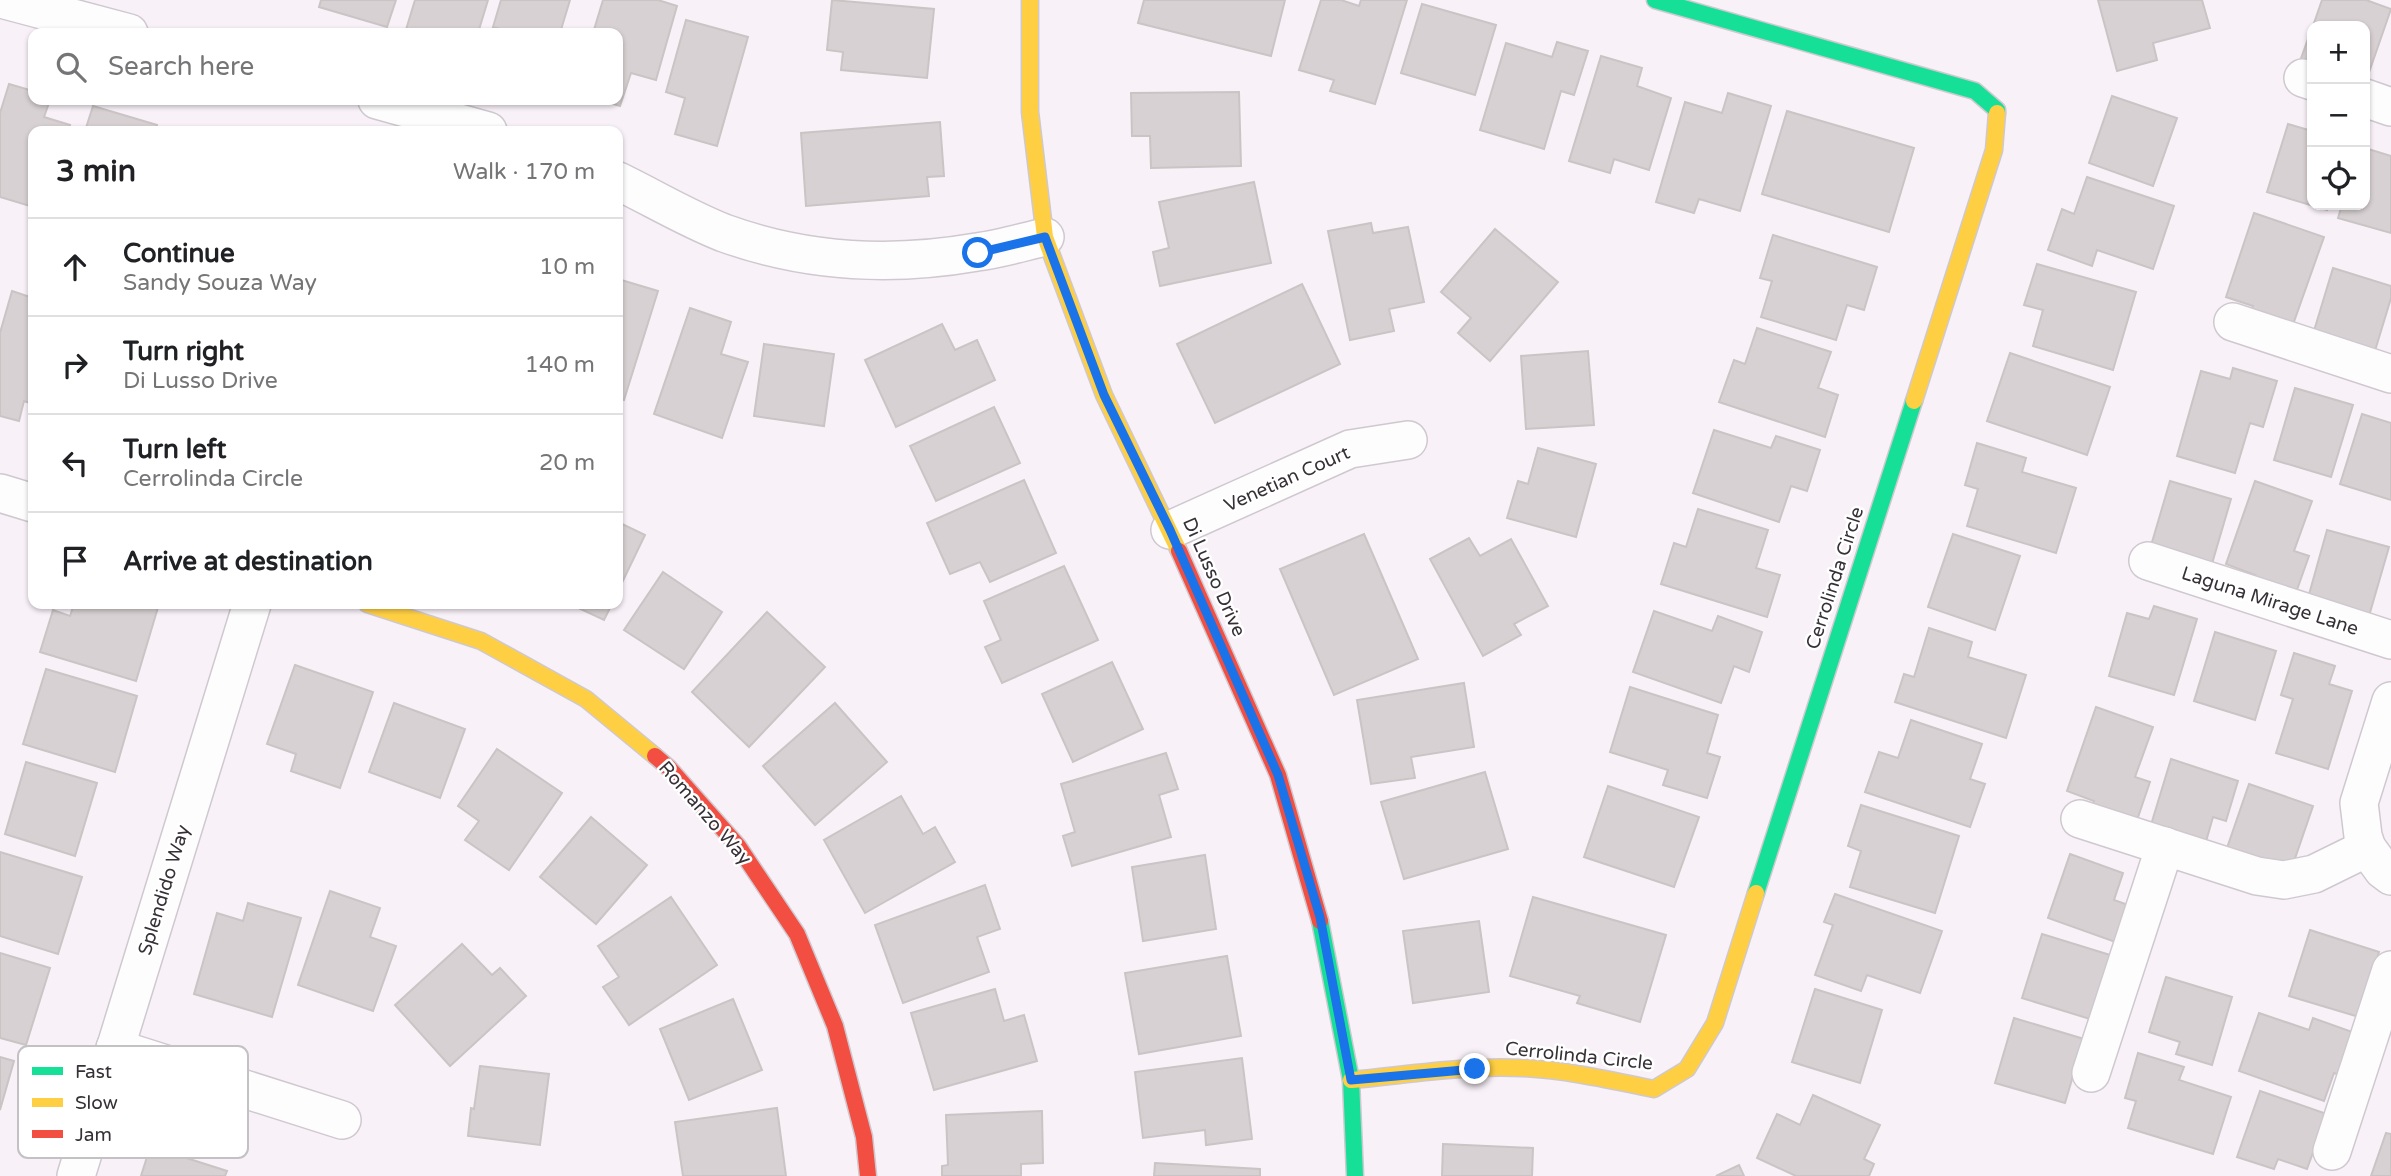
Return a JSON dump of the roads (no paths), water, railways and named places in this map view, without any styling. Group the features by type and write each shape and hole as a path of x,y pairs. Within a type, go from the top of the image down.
{"street":[{"path":"5,0 110,28"},
{"name":"Di Lusso Drive","path":"1030,0 1030,112 1045,237 1104,395 1170,530 1278,775 1320,917 1351,1080 1355,1176"},
{"name":"Cerrolinda Circle","path":"1351,1080 1475,1069 1520,1068 1563,1071 1654,1089 1688,1069 1714,1023 1994,150 1997,110 1976,91 1655,0"},
{"path":"2370,101 2391,107"},
{"path":"395,105 470,126"},
{"path":"623,183 721,232 768,247 816,257 865,261 915,259 978,253 1045,237"},
{"path":"2233,322 2391,374"},
{"name":"Venetian Court","path":"1170,530 1350,449 1408,440"},
{"path":"0,493 28,501"},
{"name":"Laguna Mirage Lane","path":"2148,561 2391,640"},
{"name":"Splendido Way","path":"116,1046 250,609"},
{"name":"Romanzo Way","path":"382,609 481,642 586,699 669,768 738,846 797,934 835,1026 864,1137 868,1176"},
{"path":"2391,701 2359,803 2367,848 2383,870 2391,876"},
{"path":"2080,818 2257,876 2284,880 2314,874 2367,848"},
{"path":"2091,1073 2165,846"},
{"path":"2332,1151 2391,970"},
{"path":"248,1090 342,1120"},
{"name":"Splendido Way","path":"76,1176 81,1158"}]}
